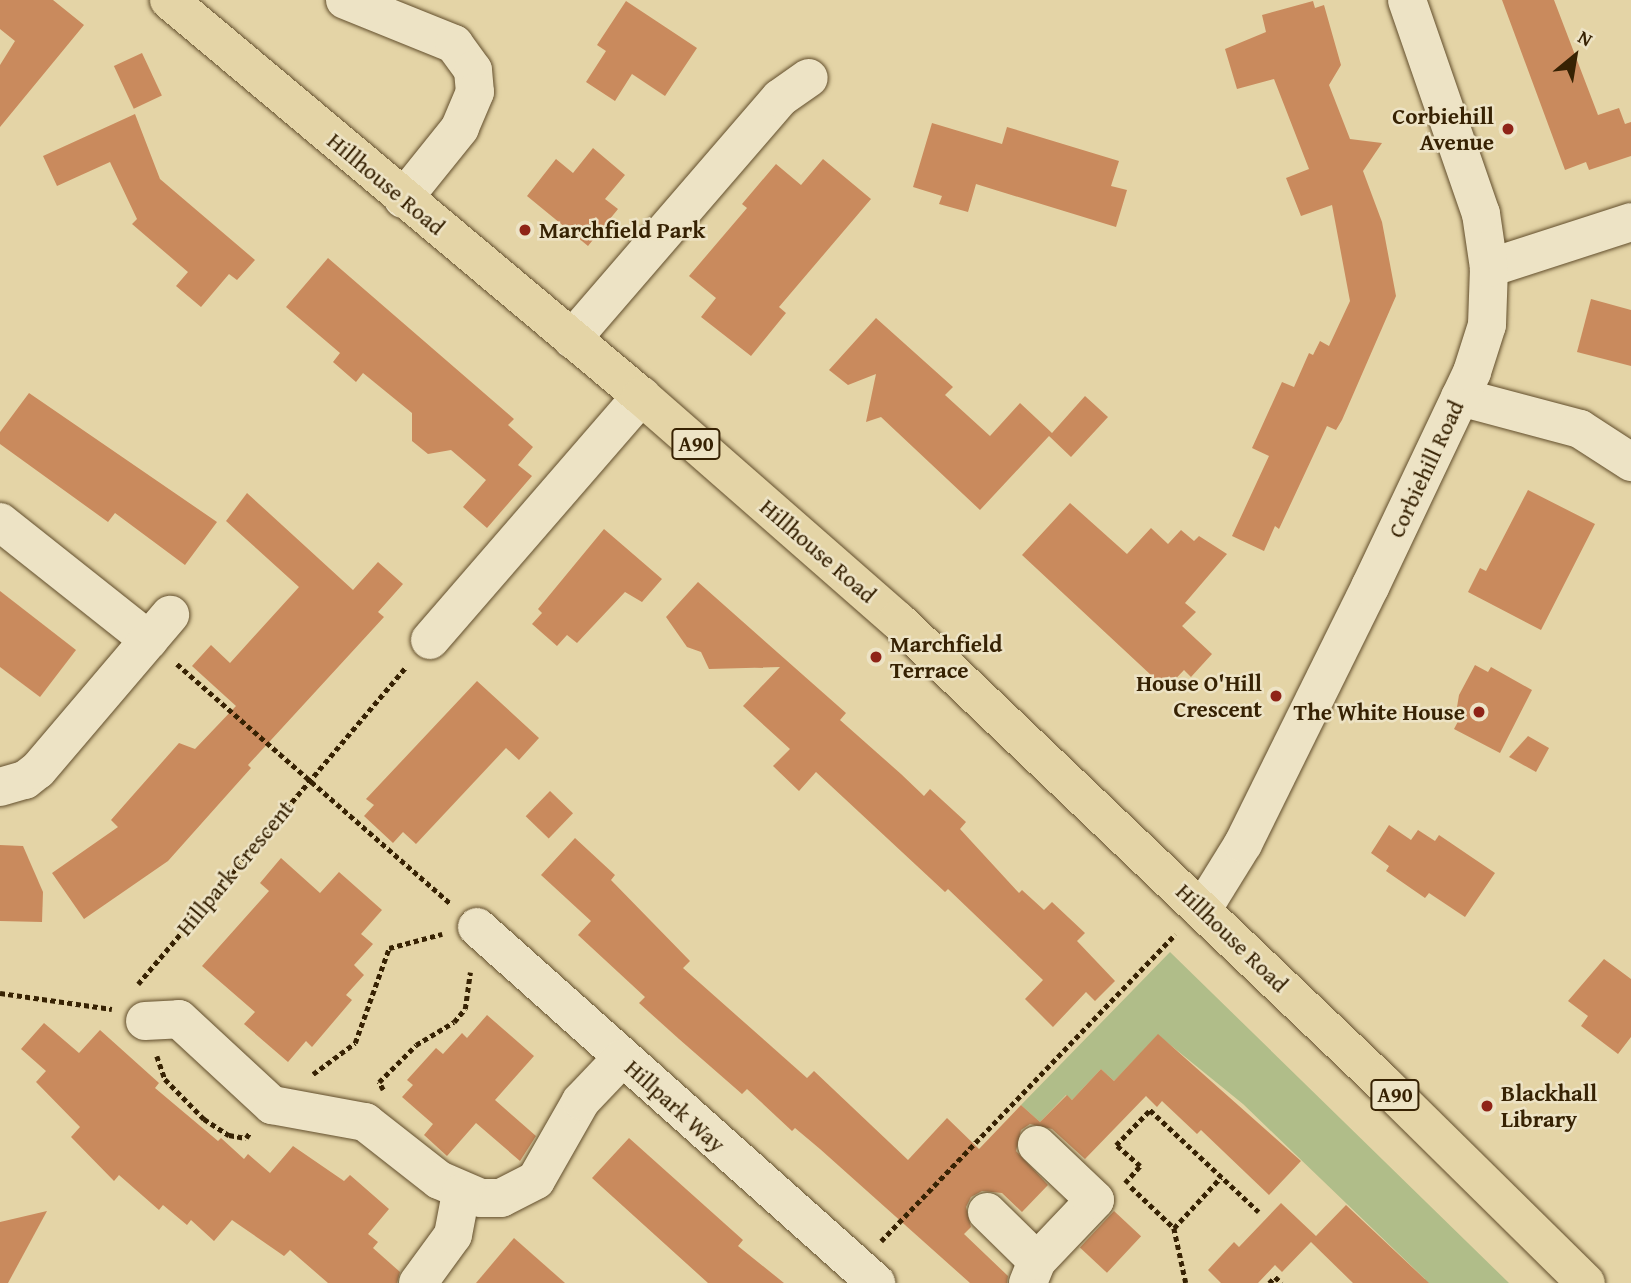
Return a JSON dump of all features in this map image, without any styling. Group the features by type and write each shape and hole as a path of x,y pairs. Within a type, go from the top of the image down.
{"main road":[{"name":"Hillhouse Road","path":"169,0 403,199 572,338 897,620 1202,910 1586,1283"}],"street":[{"path":"345,0 454,44 473,70 475,92 460,128 403,199"},
{"name":"Corbiehill Road","path":"1202,910 1243,844 1460,397 1487,325 1489,268 1481,214 1407,0"},
{"path":"572,338 780,98 809,78"},
{"path":"1489,268 1631,222"},
{"path":"430,640 640,396"},
{"path":"1460,397 1580,429 1631,462"},
{"path":"0,522 160,628 38,770 25,780 0,787"},
{"name":"Hillpark Way","path":"477,927 621,1059 866,1275"},
{"path":"131,1006 179,1019 272,1105 365,1122 384,1134 439,1180 461,1193 501,1198 536,1180 581,1101 621,1059"},
{"path":"987,1212 1032,1272 1110,1191 1037,1145"},
{"path":"418,1283 453,1234 461,1193"}],"path":[{"path":"160,628 311,777 477,927"},
{"name":"Hillpark Crescent","path":"131,1006 311,777 430,640"},
{"path":"866,1275 1162,946 1202,910"},
{"path":"272,1105 355,1043 389,948 400,942 477,927"},
{"path":"384,1134 395,1117 379,1082 416,1045 454,1022 465,1009 477,927"},
{"path":"0,993 112,1010 131,1006"},
{"path":"1186,1283 1174,1227 1110,1191 1140,1167 1116,1145 1150,1110 1259,1212"},
{"path":"1174,1227 1221,1177"},
{"path":"1269,1283 1275,1277 1282,1283"}],"green space":[{"path":"1170,952 1509,1283 1422,1283 1425,1279 1243,1104 1158,1035 1114,1081 1101,1069 1072,1100 1066,1095 1040,1122 1021,1105"}],"building":[{"path":"0,0 53,0 84,25 0,127 0,65 15,41 0,29"},
{"path":"1502,0 1554,0 1598,115 1619,108 1625,124 1631,122 1631,156 1589,170 1586,162 1565,170"},
{"path":"626,1 697,48 665,96 632,74 615,101 586,82 606,51 597,45"},
{"path":"1313,1 1315,8 1324,5 1341,65 1329,85 1350,139 1382,143 1363,171 1382,222 1396,296 1342,420 1336,430 1327,426 1279,529 1275,526 1264,551 1232,536 1269,456 1252,448 1282,382 1294,387 1309,353 1313,355 1320,341 1329,346 1350,301 1332,205 1301,216 1286,178 1309,169 1274,79 1237,89 1225,49 1266,32 1262,15"},
{"path":"142,53 162,96 134,109 114,66"},
{"path":"135,114 160,179 255,260 237,280 229,274 201,307 176,286 188,272 132,224 137,219 110,162 57,186 43,156"},
{"path":"932,123 1002,144 1007,127 1119,161 1111,186 1127,190 1116,227 976,184 968,212 939,204 942,196 913,187"},
{"path":"593,148 625,175 605,199 618,209 588,246 527,196 556,159 573,173"},
{"path":"823,159 871,199 779,307 786,313 751,356 701,317 716,298 689,276 747,208 742,204 776,164 801,185"},
{"path":"328,258 514,419 508,425 533,447 518,465 532,476 487,528 463,507 486,480 451,450 428,454 412,441 412,413 363,373 356,382 333,362 340,353 286,307"},
{"path":"1591,299 1631,310 1631,366 1577,352"},
{"path":"876,318 953,387 945,395 990,436 1020,403 1052,433 1085,396 1108,417 1071,457 1049,436 980,510 881,417 866,422 876,374 848,385 829,370"},
{"path":"29,393 217,522 185,565 115,513 108,522 0,444 0,432"},
{"path":"1528,490 1595,524 1541,630 1468,592 1480,568 1486,571"},
{"path":"247,493 353,590 378,562 403,584 378,612 384,617 248,765 251,768 168,861 84,919 52,873 118,827 111,820 179,743 195,749 236,706 192,666 211,645 230,663 299,587 226,521"},
{"path":"1070,503 1127,554 1151,528 1168,544 1181,530 1194,541 1199,536 1227,554 1185,603 1196,612 1182,626 1212,654 1191,677 1184,670 1166,689 1022,555"},
{"path":"604,529 662,579 642,602 625,592 577,643 567,635 557,646 532,624 542,613 538,609"},
{"path":"698,582 846,713 840,720 924,796 930,789 966,822 960,829 1019,893 1022,890 1044,910 1052,902 1085,933 1077,941 1115,981 1095,1001 1086,992 1053,1027 1025,999 1043,980 948,889 945,892 816,772 799,791 773,766 790,749 743,706 780,667 709,669 701,652 687,647 666,617"},
{"path":"0,591 76,650 40,697 0,667"},
{"path":"1475,665 1488,672 1491,667 1532,690 1500,753 1454,729 1464,710 1457,707 1459,695"},
{"path":"477,681 539,738 519,760 506,748 416,844 403,832 393,843 364,816 374,805 366,799"},
{"path":"1528,736 1549,748 1536,772 1509,757"},
{"path":"550,791 573,813 549,838 526,816"},
{"path":"1389,825 1411,840 1418,830 1435,841 1439,835 1495,873 1465,917 1429,893 1425,898 1386,871 1389,866 1371,853"},
{"path":"575,838 615,875 611,880 690,961 683,968 807,1078 814,1071 908,1160 947,1118 979,1149 1021,1105 1040,1122 1067,1095 1072,1100 1101,1069 1114,1081 1158,1034 1301,1161 1269,1195 1201,1130 1197,1134 1162,1101 1157,1107 1146,1096 1085,1159 1052,1129 1030,1124 1021,1130 1016,1151 1048,1185 1022,1212 1002,1193 982,1191 971,1197 966,1207 971,1227 964,1234 1008,1276 1007,1283 970,1283 795,1128 792,1131 747,1089 742,1094 679,1039 639,1003 645,997 578,935 591,921 541,875"},
{"path":"0,845 23,846 43,892 42,922 0,921"},
{"path":"281,858 320,893 339,872 382,910 361,934 373,944 354,965 364,975 346,995 352,1000 312,1047 306,1041 288,1062 244,1024 255,1012 202,966 269,891 260,883"},
{"path":"1604,959 1631,979 1631,1037 1618,1054 1581,1026 1588,1016 1568,1001"},
{"path":"487,1015 534,1056 495,1100 536,1136 520,1161 476,1123 447,1156 424,1135 433,1124 402,1097 413,1085 407,1080 436,1048 443,1054 462,1033 467,1038"},
{"path":"44,1023 79,1053 100,1030 159,1083 155,1088 218,1141 221,1138 244,1159 248,1154 270,1173 293,1146 344,1181 350,1175 389,1209 368,1234 378,1242 373,1248 400,1272 397,1283 328,1283 290,1250 284,1256 232,1220 214,1241 191,1220 187,1225 163,1205 159,1210 119,1175 114,1181 71,1137 80,1127 36,1082 46,1071 21,1049"},
{"path":"629,1138 743,1240 738,1246 784,1283 708,1283 592,1178"},
{"path":"1281,1203 1316,1236 1346,1205 1429,1283 1353,1283 1311,1242 1282,1272 1275,1265 1258,1283 1221,1283 1208,1270 1234,1242 1239,1247"},
{"path":"47,1211 8,1283 0,1283 0,1222"},
{"path":"1114,1211 1141,1236 1107,1273 1080,1248"},
{"path":"514,1238 565,1283 476,1283"}],"place":[{"name":"Corbiehill Avenue","path":"1508,129"},
{"name":"Marchfield Park","path":"525,230"},
{"name":"Marchfield Terrace","path":"876,657"},
{"name":"House O'Hill Crescent","path":"1276,696"},
{"name":"The White House","path":"1479,712"},
{"name":"Blackhall Library","path":"1487,1106"}]}
